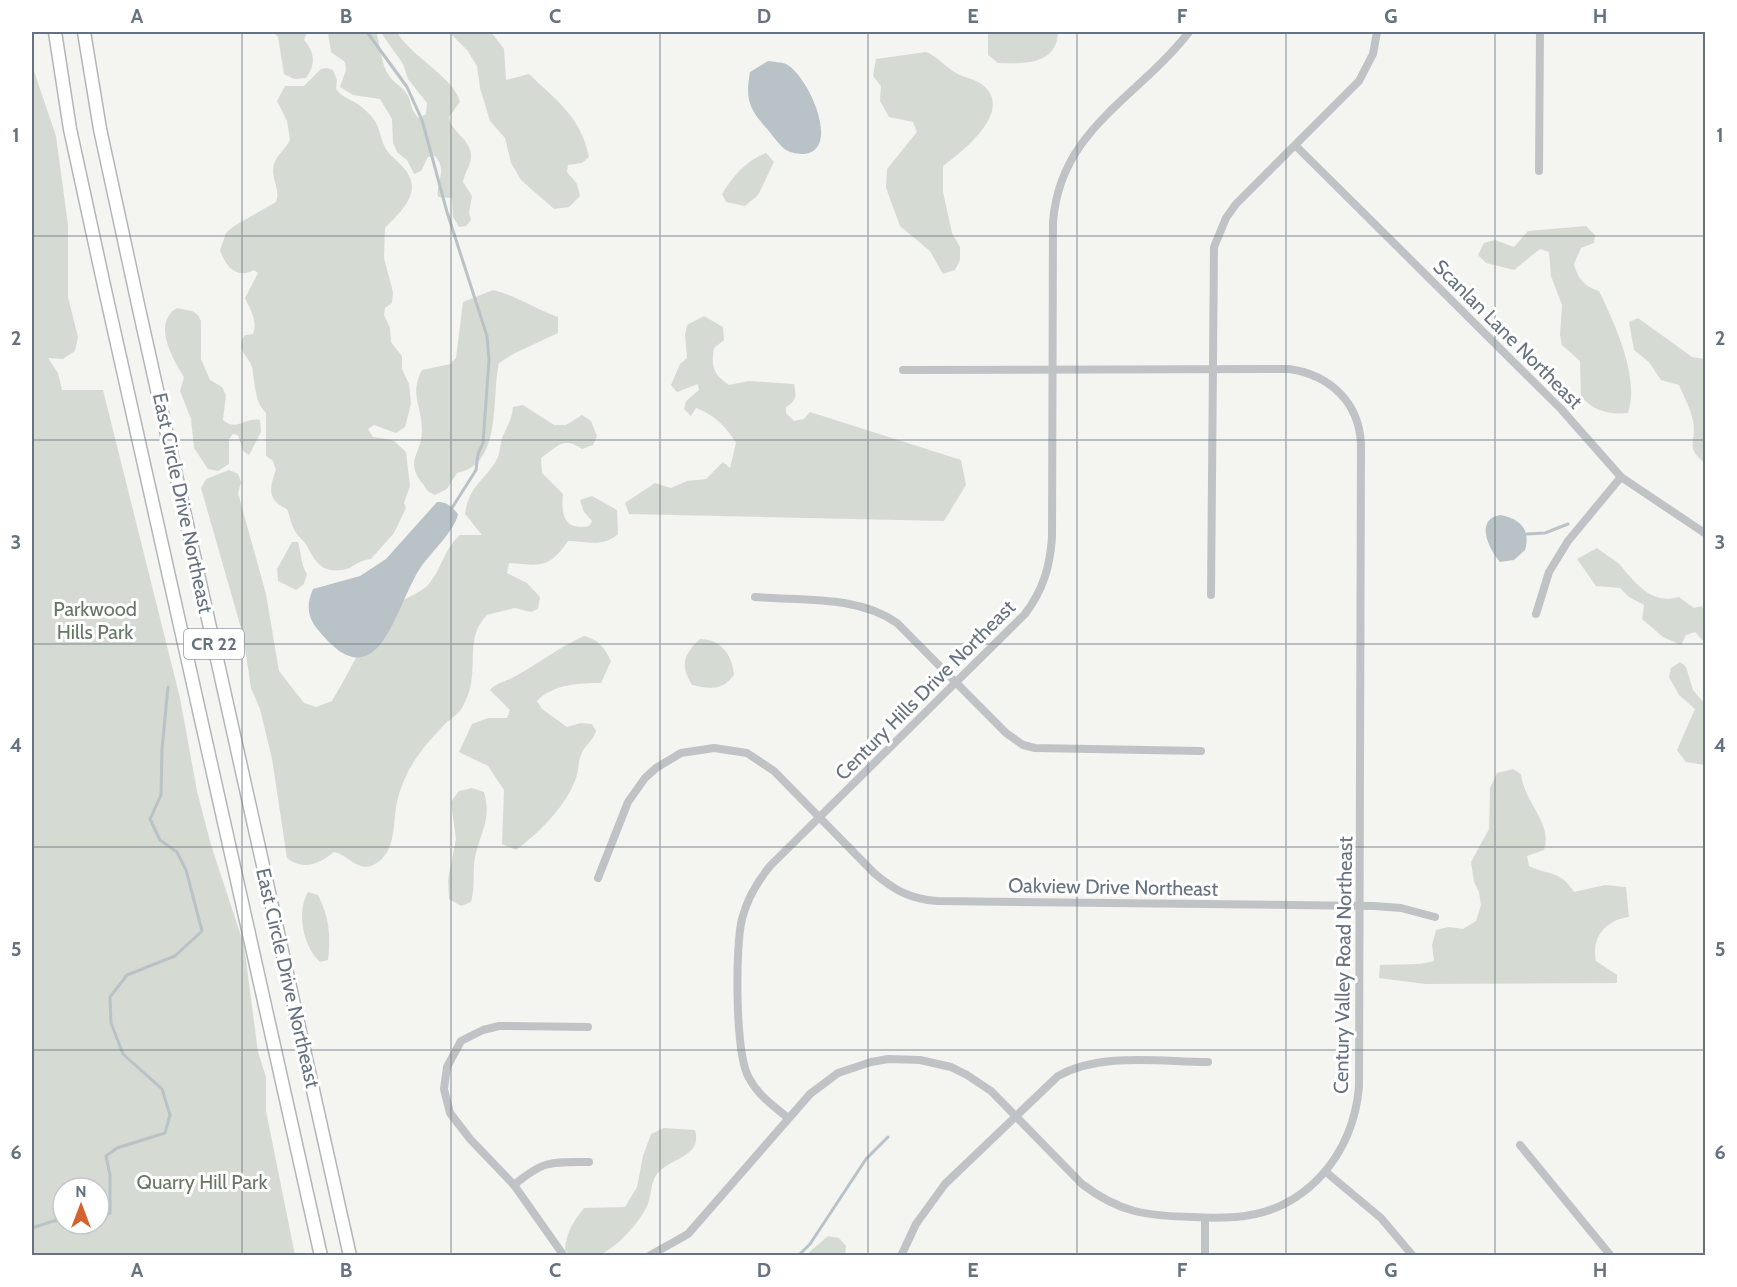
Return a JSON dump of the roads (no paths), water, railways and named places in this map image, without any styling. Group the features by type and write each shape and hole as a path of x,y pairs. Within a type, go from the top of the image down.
{"main road":[{"name":"East Circle Drive Northeast","path":"55,32 66,110 100,267 321,1256"},
{"name":"East Circle Drive Northeast","path":"84,32 100,129 134,287 351,1256"}],"street":[{"name":"Century Hills Drive Northeast","path":"787,1118 757,1090 749,1079 740,1055 739,936 747,904 761,877 957,683 1036,600 1047,575 1052,537 1053,222 1058,185 1082,142 1189,32"},
{"path":"1211,595 1213,258 1219,232 1236,204 1359,81 1373,54 1377,32"},
{"path":"1539,171 1540,32"},
{"name":"Scanlan Lane Northeast","path":"1296,146 1561,410 1621,477 1706,534"},
{"name":"Century Valley Road Northeast","path":"649,1256 688,1234 810,1094 838,1073 871,1062 903,1059 935,1063 967,1075 991,1091 1082,1184 1111,1204 1137,1214 1205,1218 1236,1217 1268,1210 1298,1196 1326,1172 1351,1131 1358,1102 1361,906 1361,444 1358,421 1345,398 1317,375 1289,369 903,370"},
{"path":"1536,614 1549,572 1568,541 1621,477"},
{"path":"754,597 871,608 897,623 1006,733 1023,746 1201,751"},
{"name":"Oakview Drive Northeast","path":"598,878 636,789 656,768 667,759 697,749 730,748 761,761 886,883 903,894 924,900 1361,906 1401,908 1435,917"},
{"path":"564,1256 514,1185 470,1139 450,1113 444,1089 447,1067 461,1041 483,1030 500,1026 588,1027"},
{"path":"901,1256 930,1203 1015,1116 1058,1076 1082,1065 1106,1061 1208,1062"},
{"path":"1520,1145 1611,1256"},
{"path":"514,1185 535,1167 552,1162 589,1162"},
{"path":"1326,1172 1381,1218 1413,1256"},
{"path":"1205,1218 1205,1256"}],"waterway":[{"path":"367,32 407,87 422,120 447,212 487,336 489,360 483,443 478,454 476,470 452,508"},
{"path":"1527,534 1545,533 1568,524"},
{"path":"110,1176 106,1156 117,1148 165,1133 170,1115 162,1089 123,1054 111,1023 110,997 127,975 175,956 202,931 186,870 177,852 160,840 150,819 161,795 162,749 168,687"},
{"path":"798,1256 810,1244 866,1159 888,1137"},
{"path":"32,1228 51,1222"}],"park label":[{"name":"Parkwood Hills Park","path":"95,620"},
{"name":"Quarry Hill Park","path":"202,1182"}]}
